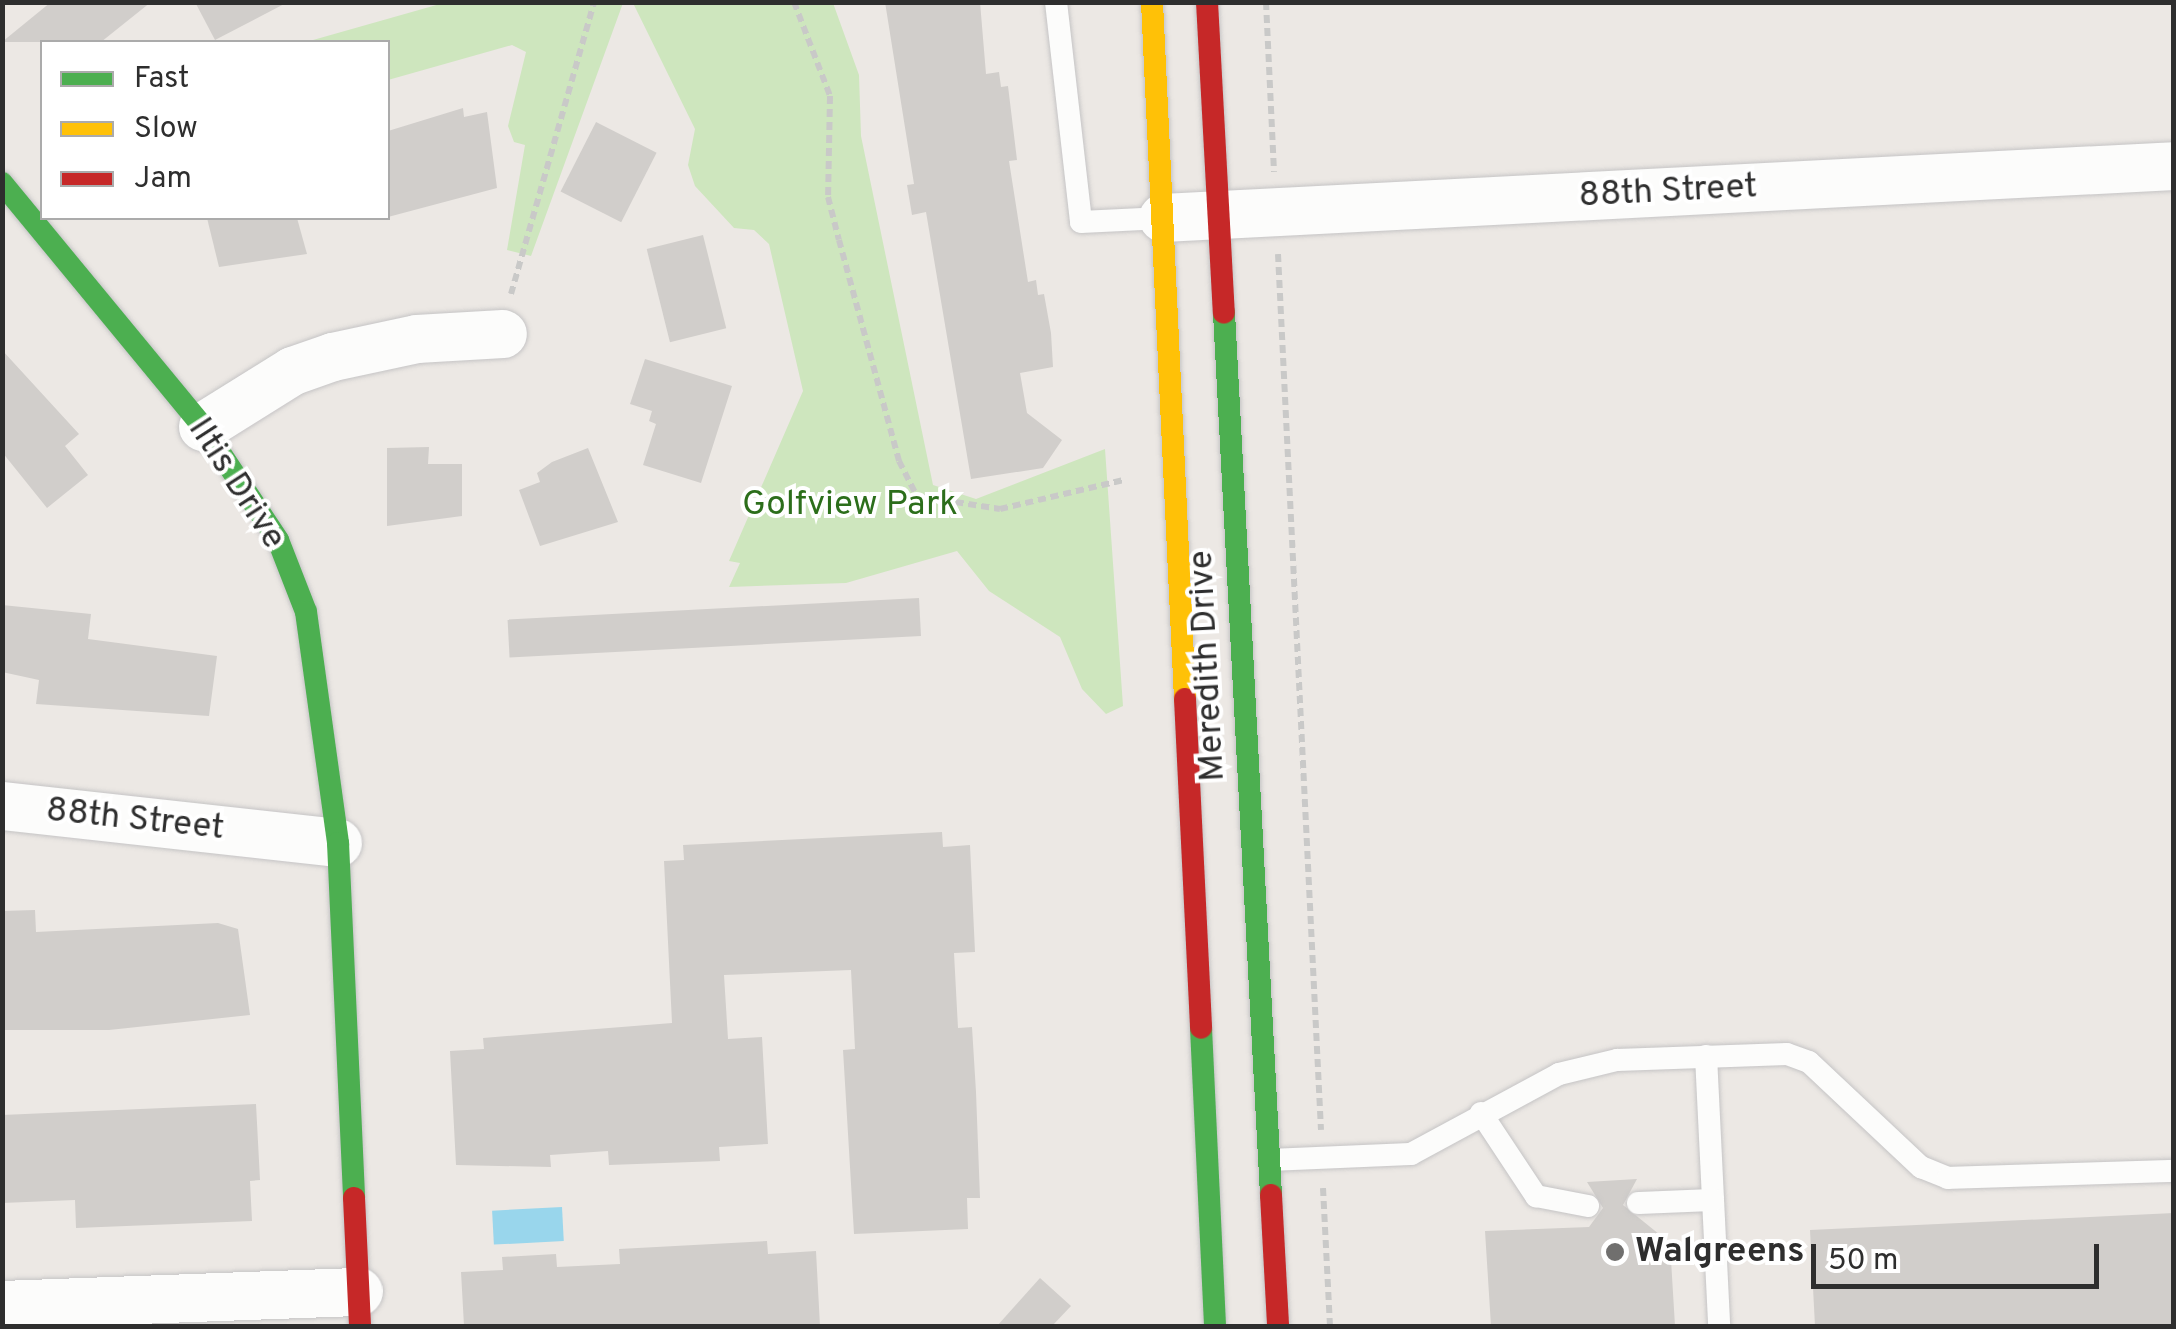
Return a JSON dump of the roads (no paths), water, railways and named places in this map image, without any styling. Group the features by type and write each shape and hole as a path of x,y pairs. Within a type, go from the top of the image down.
{"main road":[{"name":"Meredith Drive","path":"1152,2 1215,1326"},
{"name":"Meredith Drive","path":"1206,2 1278,1326"},
{"name":"Iltis Drive","path":"2,183 203,427 278,540 306,612 324,700 338,844 360,1309"}],"street":[{"name":"88th Street","path":"1163,218 2174,166"},
{"path":"203,427 292,371 333,357 417,339 502,334"},
{"name":"88th Street","path":"2,806 338,844"},
{"path":"2,1305 360,1309"}],"lane":[{"path":"1056,2 1081,222 1163,218"},
{"path":"1269,1160 1410,1154 1481,1112 1559,1074 1706,1056 1787,1054 1809,1062 1891,1144 1948,1178 2174,1170"},
{"path":"1706,1056 1719,1326"},
{"path":"1481,1112 1536,1196 1588,1206"},
{"path":"1638,1203 1713,1200"}],"water":[{"path":"562,1207 564,1241 494,1245 492,1211"}],"place":[{"name":"Walgreens","path":"1615,1252"}],"park label":[{"name":"Golfview Park","path":"850,505"}]}
